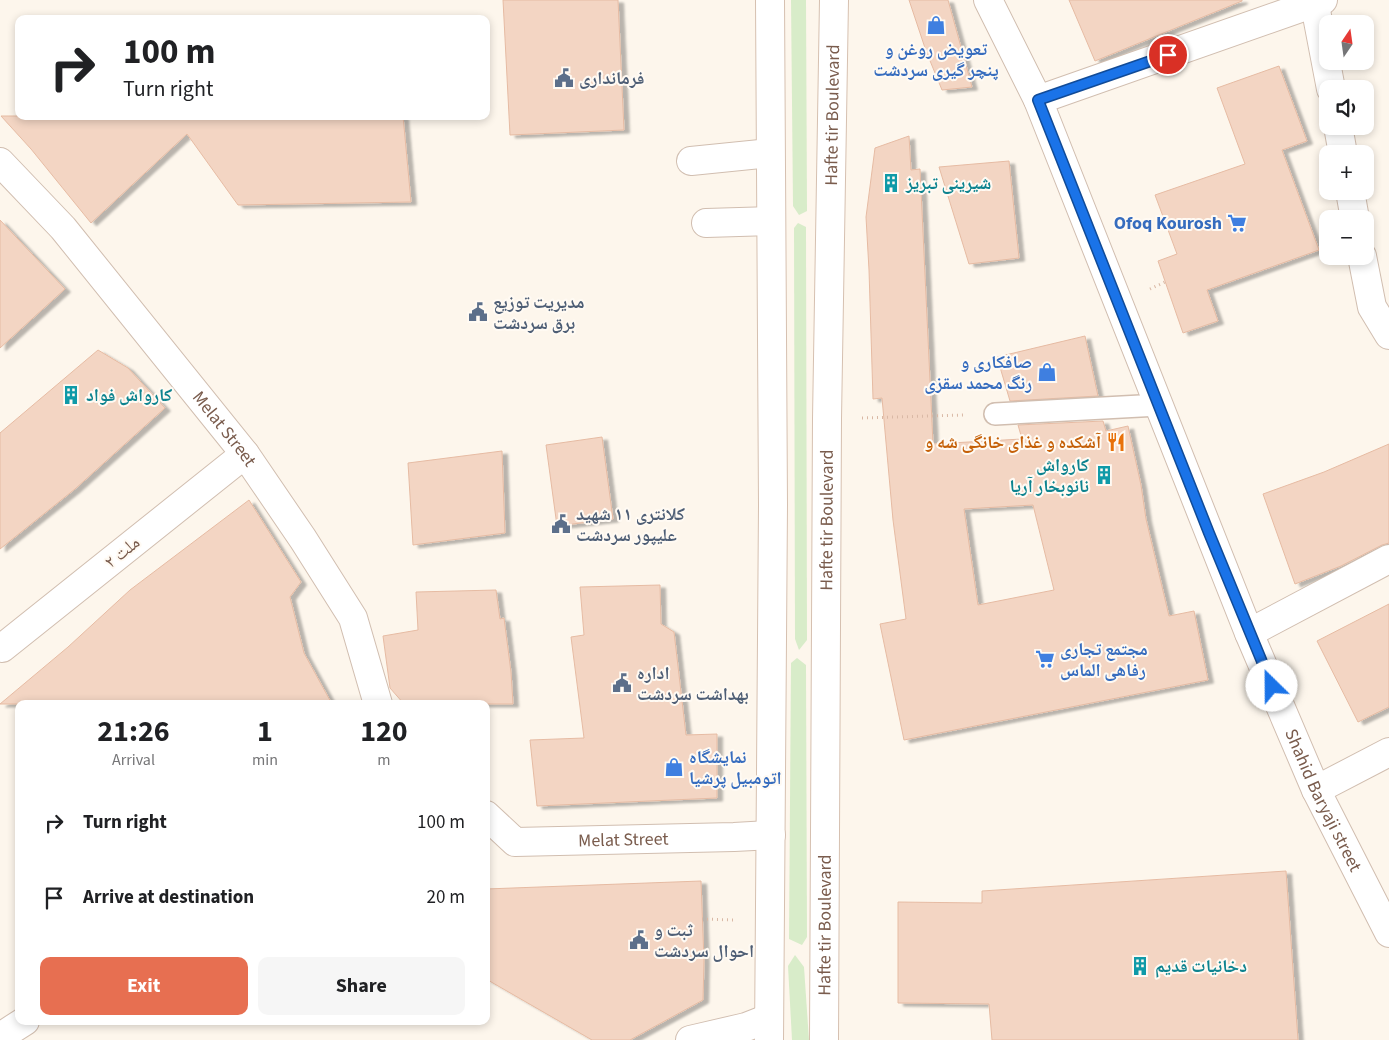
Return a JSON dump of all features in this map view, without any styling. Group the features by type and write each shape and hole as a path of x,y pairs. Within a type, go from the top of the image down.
{"street":[{"path":"690,1040 746,1027 769,1029 773,505 770,0"},
{"name":"Hafte tir Boulevard","path":"824,1040 827,419 834,0"},
{"name":"Shahid Baryaji street","path":"988,0 1038,100 1249,633 1316,790 1389,933"},
{"path":"1038,100 1317,1 1330,80"},
{"path":"692,160 770,153"},
{"name":"Melat Street","path":"0,162 63,228 244,454 303,539 353,618 377,700"},
{"path":"706,223 771,221"},
{"path":"1364,265 1372,307 1389,335"},
{"name":"ملت ۲","path":"0,646 2,648 244,454"},
{"path":"1249,633 1389,559"},
{"path":"1316,790 1389,752"},
{"name":"Melat Street","path":"490,819 516,842 734,837 771,834"},
{"path":"0,1037 20,1025"}],"lane":[{"path":"995,414 1159,405"}],"path":[{"path":"827,419 995,414"}],"green space":[{"path":"791,0 806,0 807,211 799,215 793,206"},
{"path":"798,223 806,227 807,640 799,650 795,639 794,228"},
{"path":"797,658 806,665 807,937 802,945 789,939 791,663"},
{"path":"795,955 804,967 809,1040 792,1040 788,966"}],"building":[{"name":"فرمانداری","path":"503,0 618,0 624,130 510,135"},
{"path":"909,0 948,0 972,87 942,90 926,51"},
{"path":"1069,0 1242,0 1242,1 1095,61"},
{"name":"Ofoq Kourosh","path":"1279,66 1307,141 1282,150 1319,250 1207,290 1218,321 1183,333 1158,261 1177,254 1155,195 1245,164 1217,88"},
{"path":"1,116 15,116 15,120 403,120 411,202 238,205 187,134 91,223 31,149"},
{"path":"909,136 911,170 920,169 933,444 1022,439 1018,425 1103,421 1106,431 1128,426 1141,485 1146,519 1169,616 1194,611 1208,680 904,740 880,624 906,619 893,520 882,398 873,399 866,217 875,148","holes":["1033,505 1054,590 978,605 964,509"]},
{"path":"1009,161 1019,258 969,264 939,167"},
{"path":"0,220 65,289 0,348"},
{"name":"صافکاری و رنگ محمد سقزی","path":"1085,336 1098,396 1010,401 997,357"},
{"path":"98,350 128,368 165,408 75,489 0,549 0,433"},
{"path":"602,437 613,519 557,526 546,445"},
{"path":"1389,444 1389,543 1341,566 1295,584 1263,494 1324,472"},
{"path":"502,451 505,533 413,545 408,463"},
{"path":"249,500 301,582 290,597 304,653 330,700 15,700 15,704 0,704 68,647 130,590"},
{"path":"660,585 661,624 674,632 686,735 717,734 717,798 537,806 530,740 584,738 571,637 584,635 580,587"},
{"path":"496,590 500,619 504,618 513,704 490,704 490,700 400,700 390,688 383,636 418,630 416,592"},
{"path":"1389,604 1389,707 1358,722 1317,641"},
{"name":"دخانیات قدیم","path":"1286,871 1298,1040 992,1040 989,1004 898,1003 898,902 982,903 982,891"},
{"path":"701,881 704,961 703,1000 630,1040 592,1040 490,981 490,889"}],"place":[{"name":"تعویض روغن و پنچر گیری سردشت","path":"936,25"},
{"name":"فرمانداری","path":"564,78"},
{"name":"شیرینی تبریز","path":"891,183"},
{"name":"Ofoq Kourosh","path":"1237,223"},
{"name":"مدیریت توزیع برق سردشت","path":"478,312"},
{"name":"صافکاری و رنگ محمد سقزی","path":"1047,372"},
{"name":"کارواش فواد","path":"71,395"},
{"name":"آشکده و غذای خانگی شه و","path":"1116,442"},
{"name":"کارواش نانوبخار آریا","path":"1104,475"},
{"name":"کلانتری ۱۱ شهید علیپور سردشت","path":"561,524"},
{"name":"مجتمع تجاری رفاهی الماس","path":"1045,659"},
{"name":"اداره بهداشت سردشت","path":"622,683"},
{"name":"نمایشگاه اتومبیل پرشیا","path":"674,767"},
{"name":"ثبت و احوال سردشت","path":"639,940"},
{"name":"دخانیات قدیم","path":"1140,966"}],"route":[{"path":"1168,55 1038,100 1209,533 1272,686"}]}
